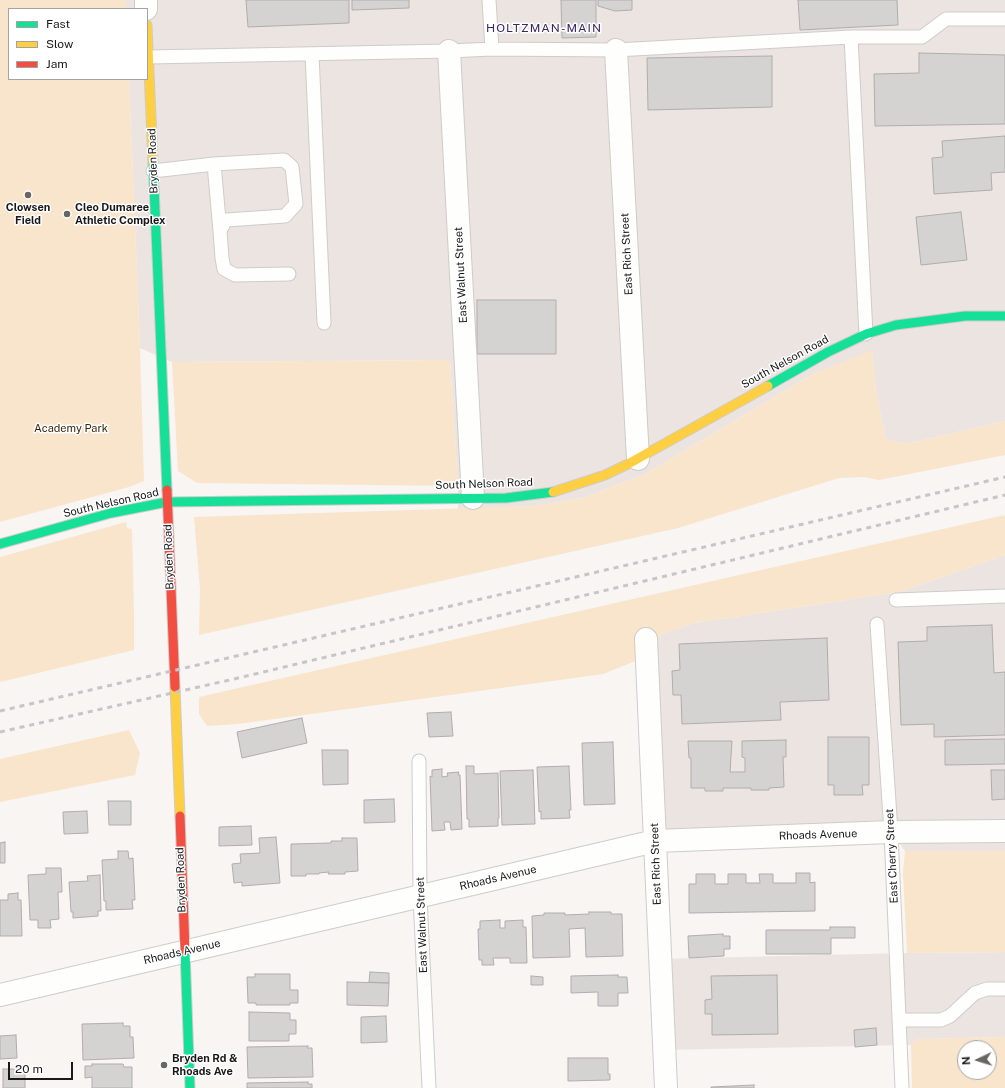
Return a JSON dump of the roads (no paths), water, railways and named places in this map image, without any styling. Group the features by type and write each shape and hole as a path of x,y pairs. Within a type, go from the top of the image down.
{"street":[{"name":"Bryden Road","path":"148,41 190,1088"},
{"name":"East Rich Street","path":"616,50 638,459"},
{"name":"East Walnut Street","path":"449,51 473,498"},
{"name":"South Nelson Road","path":"0,544 111,513 167,502 506,498 548,493 605,475 638,459 828,352 866,334 896,325 929,320 953,317 1005,316"},
{"name":"East Rich Street","path":"646,639 666,1088"},
{"name":"Rhoads Avenue","path":"0,995 655,841 891,832 1005,831"}],"lane":[{"path":"489,0 492,49"},
{"path":"149,57 492,49 616,50 851,38 922,37 946,19 1005,19"},
{"path":"851,38 866,334"},
{"path":"312,54 324,323"},
{"path":"153,171 214,164 284,160 292,167 296,204 285,216 226,220 220,231"},
{"path":"214,164 224,269 235,275 289,274"},
{"path":"896,600 1005,596"},
{"name":"East Cherry Street","path":"877,624 891,832 902,1088"},
{"name":"East Walnut Street","path":"419,761 420,896 428,1088"},
{"path":"899,1020 941,1020 950,1016 975,993 987,989 1005,989"}],"railway":[{"path":"0,711 1005,477"},
{"path":"0,732 234,679 1005,495"}],"place":[{"name":"Clowsen Field","path":"28,195"},
{"name":"Cleo Dumaree Athletic Complex","path":"67,214"},
{"name":"Bryden Rd & Rhoads Ave","path":"164,1065"}],"district":[{"name":"HOLTZMAN-MAIN","path":"544,28"}],"park label":[{"name":"Academy Park","path":"71,429"}]}
